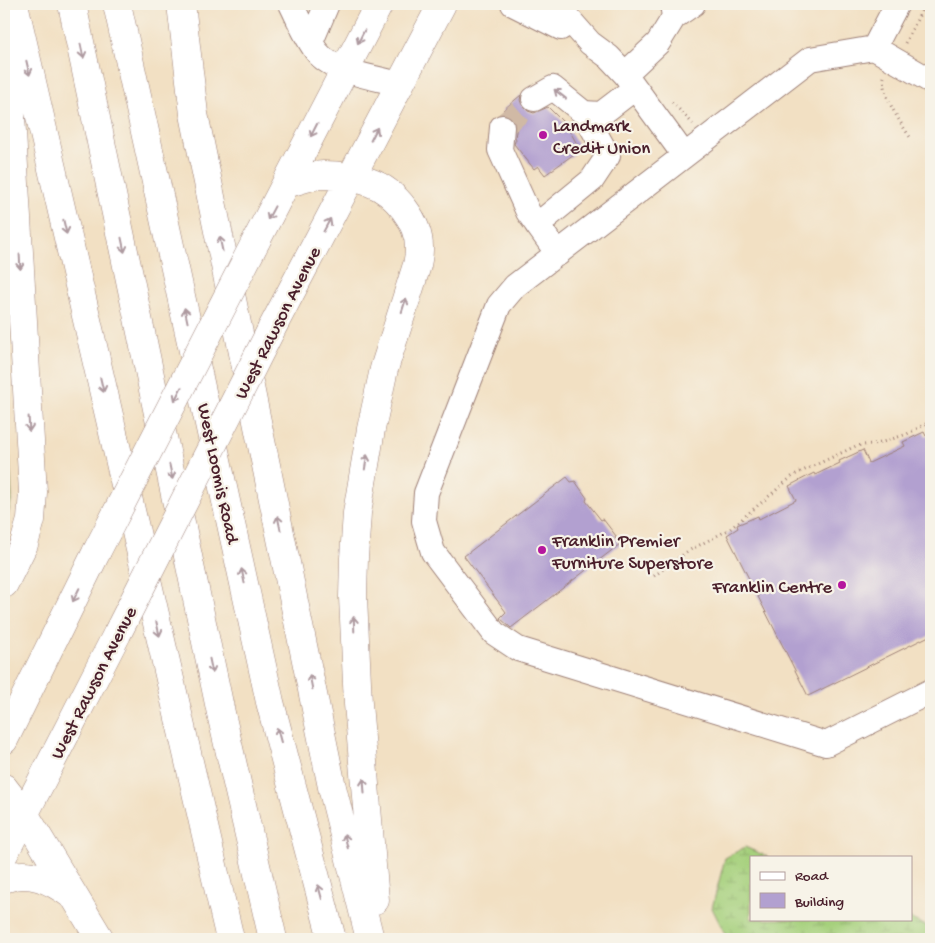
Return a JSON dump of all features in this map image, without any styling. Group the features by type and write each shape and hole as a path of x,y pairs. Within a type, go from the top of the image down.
{"main road":[{"path":"4,584 24,544 31,520 33,492 5,4"},
{"path":"14,4 230,939"},
{"path":"72,4 222,718 273,939"},
{"name":"West Loomis Road","path":"118,4 270,702 332,939"},
{"path":"181,4 194,114 332,787 370,939"},
{"path":"4,740 97,552 379,4"},
{"name":"West Rawson Avenue","path":"4,854 271,330 442,4"},
{"path":"286,184 322,175 352,177 371,182 390,195 406,210 414,222 420,248 417,265 384,369 371,429 357,513 354,558 353,597 358,704 378,939"},
{"path":"4,788 25,814 100,939"},
{"path":"4,879 18,874 31,874 56,883 74,896"}],"lane":[{"path":"291,4 318,54 344,71 400,84"},
{"path":"302,4 309,39"},
{"path":"309,39 327,4"},
{"path":"513,4 590,43 609,57 630,81 684,154"},
{"path":"545,4 568,18 590,43"},
{"path":"874,48 897,4"},
{"path":"584,113 601,114 630,81 658,43 680,8"},
{"path":"931,80 874,48 810,59 684,154 515,286 500,305 426,493 424,521 433,552 494,633 518,649 826,744 931,691"},
{"path":"534,100 553,88 584,113 608,156 592,180 537,225"},
{"path":"502,127 500,150 528,212 558,254"}],"path":[{"path":"900,49 925,4"},
{"path":"885,72 882,82 886,93 901,124 910,137"},
{"path":"654,576 688,551 730,529 794,476 856,446 880,443 907,434 931,421"}],"green space":[{"path":"4,354 12,498 4,531"},
{"path":"745,847 766,856 750,856 750,920 912,919 931,928 931,939 727,938 712,908 725,858"}],"building":[{"name":"Landmark Credit Union","path":"521,95 522,105 528,111 534,113 548,107 567,126 578,146 571,150 574,154 545,175 538,166 534,169 514,144 517,127 503,110"},
{"name":"Franklin Centre","path":"924,432 926,436 931,433 931,635 808,696 727,535 738,528 737,525 758,516 759,519 796,500 789,486 814,473 815,475 840,463 839,461 863,450 869,463 905,446 903,442"},
{"name":"Franklin Premier Furniture Superstore","path":"567,477 571,482 575,481 587,498 586,501 601,520 603,519 620,544 511,628 500,618 506,612 464,556"}],"tunnel":[{"path":"502,127 534,99"}],"place":[{"name":"Landmark Credit Union","path":"543,135"},
{"name":"Franklin Premier Furniture Superstore","path":"542,550"},
{"name":"Franklin Centre","path":"842,585"}]}
